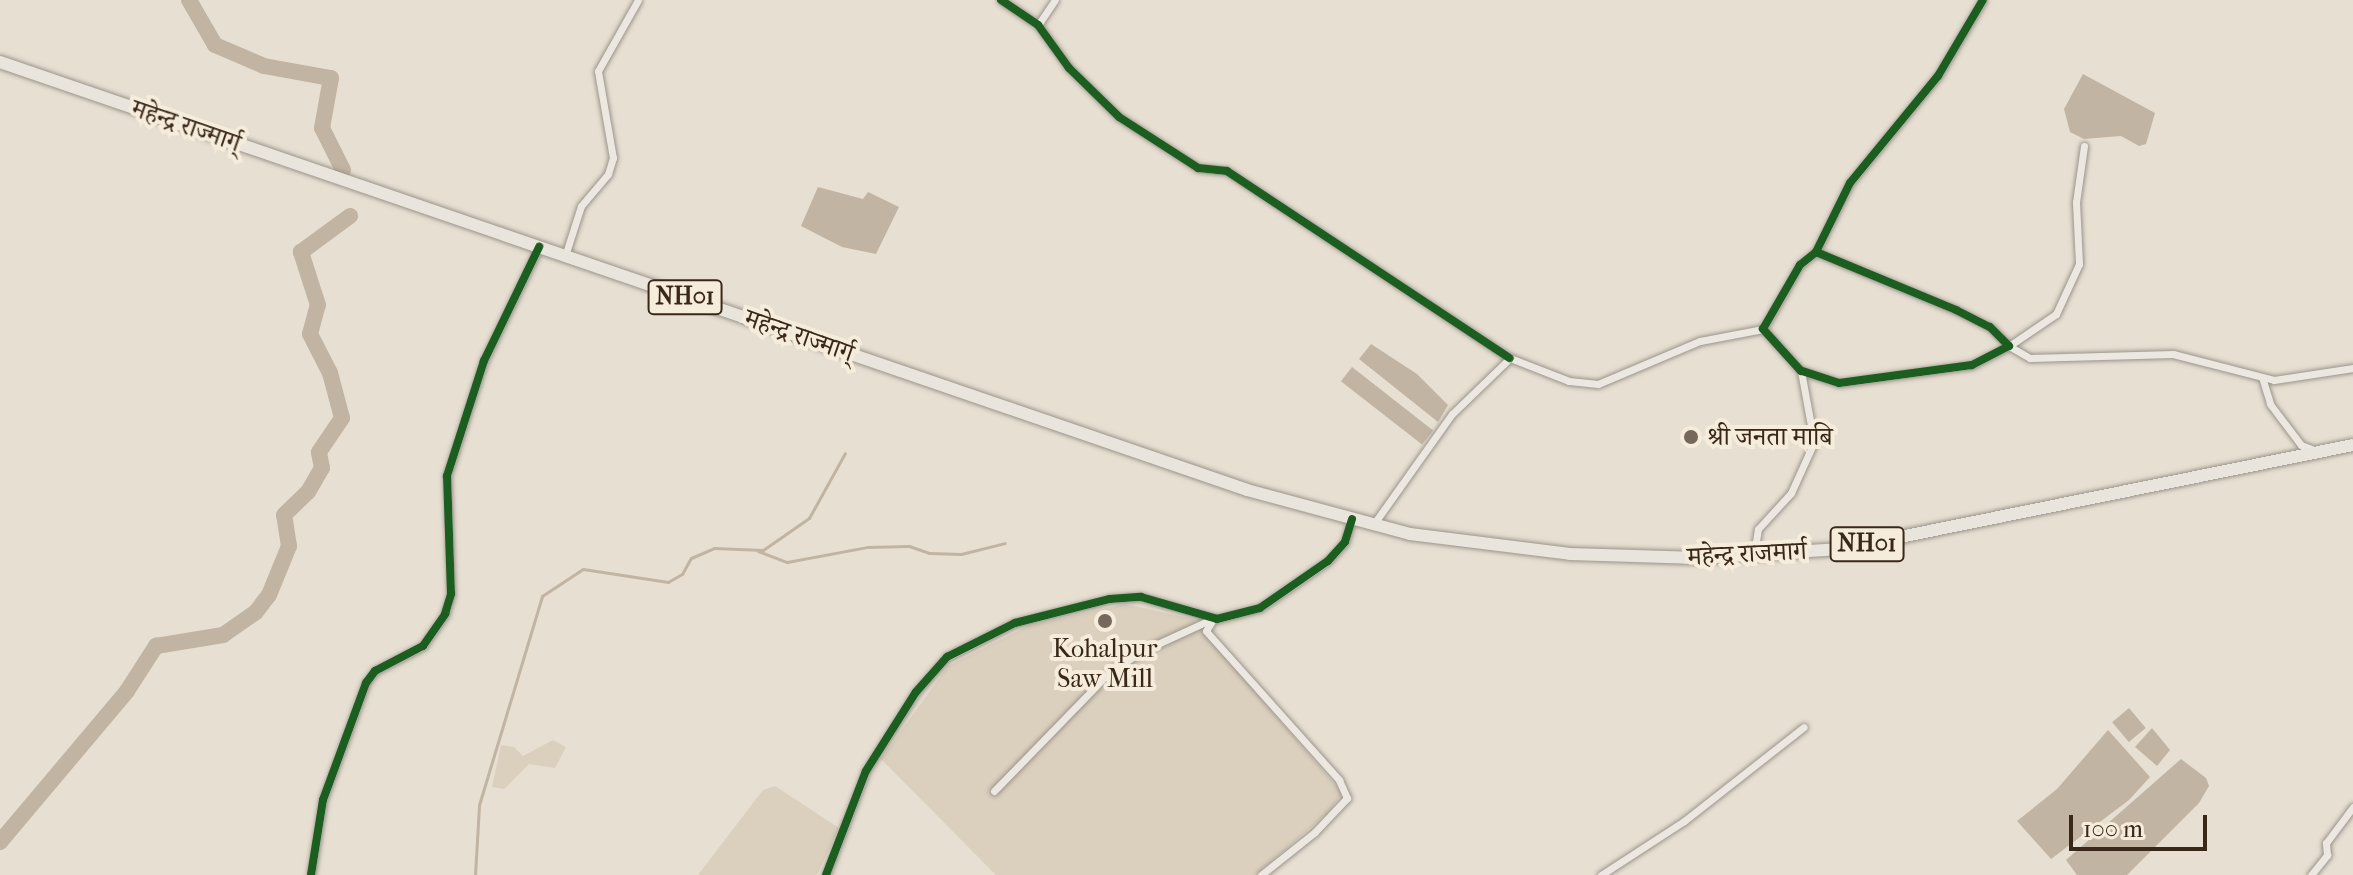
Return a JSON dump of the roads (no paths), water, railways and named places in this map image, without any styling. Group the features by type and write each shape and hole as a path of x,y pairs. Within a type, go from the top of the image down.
{"highway":[{"name":"महेन्द्र राज्मार्ग्","path":"0,62 1247,490 1373,525"},
{"name":"महेन्द्र राजमार्ग","path":"1373,525 1570,554 1754,554 1841,549 2353,445"}],"street":[{"path":"565,256 581,206 608,174 613,158 598,71 638,0"},
{"path":"1001,0 1038,25 1042,37 1069,68 1119,117 1198,168 1227,171 1254,187 1416,294 1476,340 1510,358 1569,381 1598,384 1700,341 1763,329"},
{"path":"1038,25 1055,0"},
{"path":"1754,554 1758,529 1791,493 1814,442 1801,371 1791,354 1763,329 1763,320 1800,265 1816,252 1850,183 1938,76 1983,0"},
{"path":"1801,371 1839,383 1972,365 2009,346 2056,314 2079,264 2076,221 2084,146"},
{"path":"311,875 323,800 366,683 375,671 423,646 445,614 451,594 447,476 480,371 539,247"},
{"path":"1816,252 1956,310 1990,327 2009,346 2030,358 2173,354 2262,377 2294,379 2353,368"},
{"path":"1373,525 1452,414 1510,358"},
{"path":"2262,377 2270,404 2301,445 2320,452"},
{"path":"994,791 1107,675 1140,652 1214,618 1260,608 1328,561 1345,542 1352,519"},
{"path":"826,875 866,771 923,682 947,657 1015,623 1110,599 1141,597 1214,618"},
{"path":"1214,618 1206,631 1329,768 1347,798 1315,832 1261,875"},
{"path":"1601,875 1684,821 1804,727"},
{"path":"2311,875 2327,855 2326,843 2353,807"}],"waterway":[{"path":"189,0 215,45 264,66 331,78 322,128 343,170"},
{"path":"0,842 127,691 156,646 223,635 256,612 269,595 289,546 284,515 308,492 322,468 319,452 342,418 330,373 310,334 318,305 301,252 350,216"},
{"path":"475,875 479,805 542,596 583,569 668,582 682,574 691,558 714,548 763,550 809,518 845,453"},
{"path":"758,551 787,562 867,547 909,546 929,553 961,554 1005,543"}],"place":[{"name":"श्री जनता माबि","path":"1691,437"},
{"name":"Kohalpur Saw Mill","path":"1105,621"}]}
